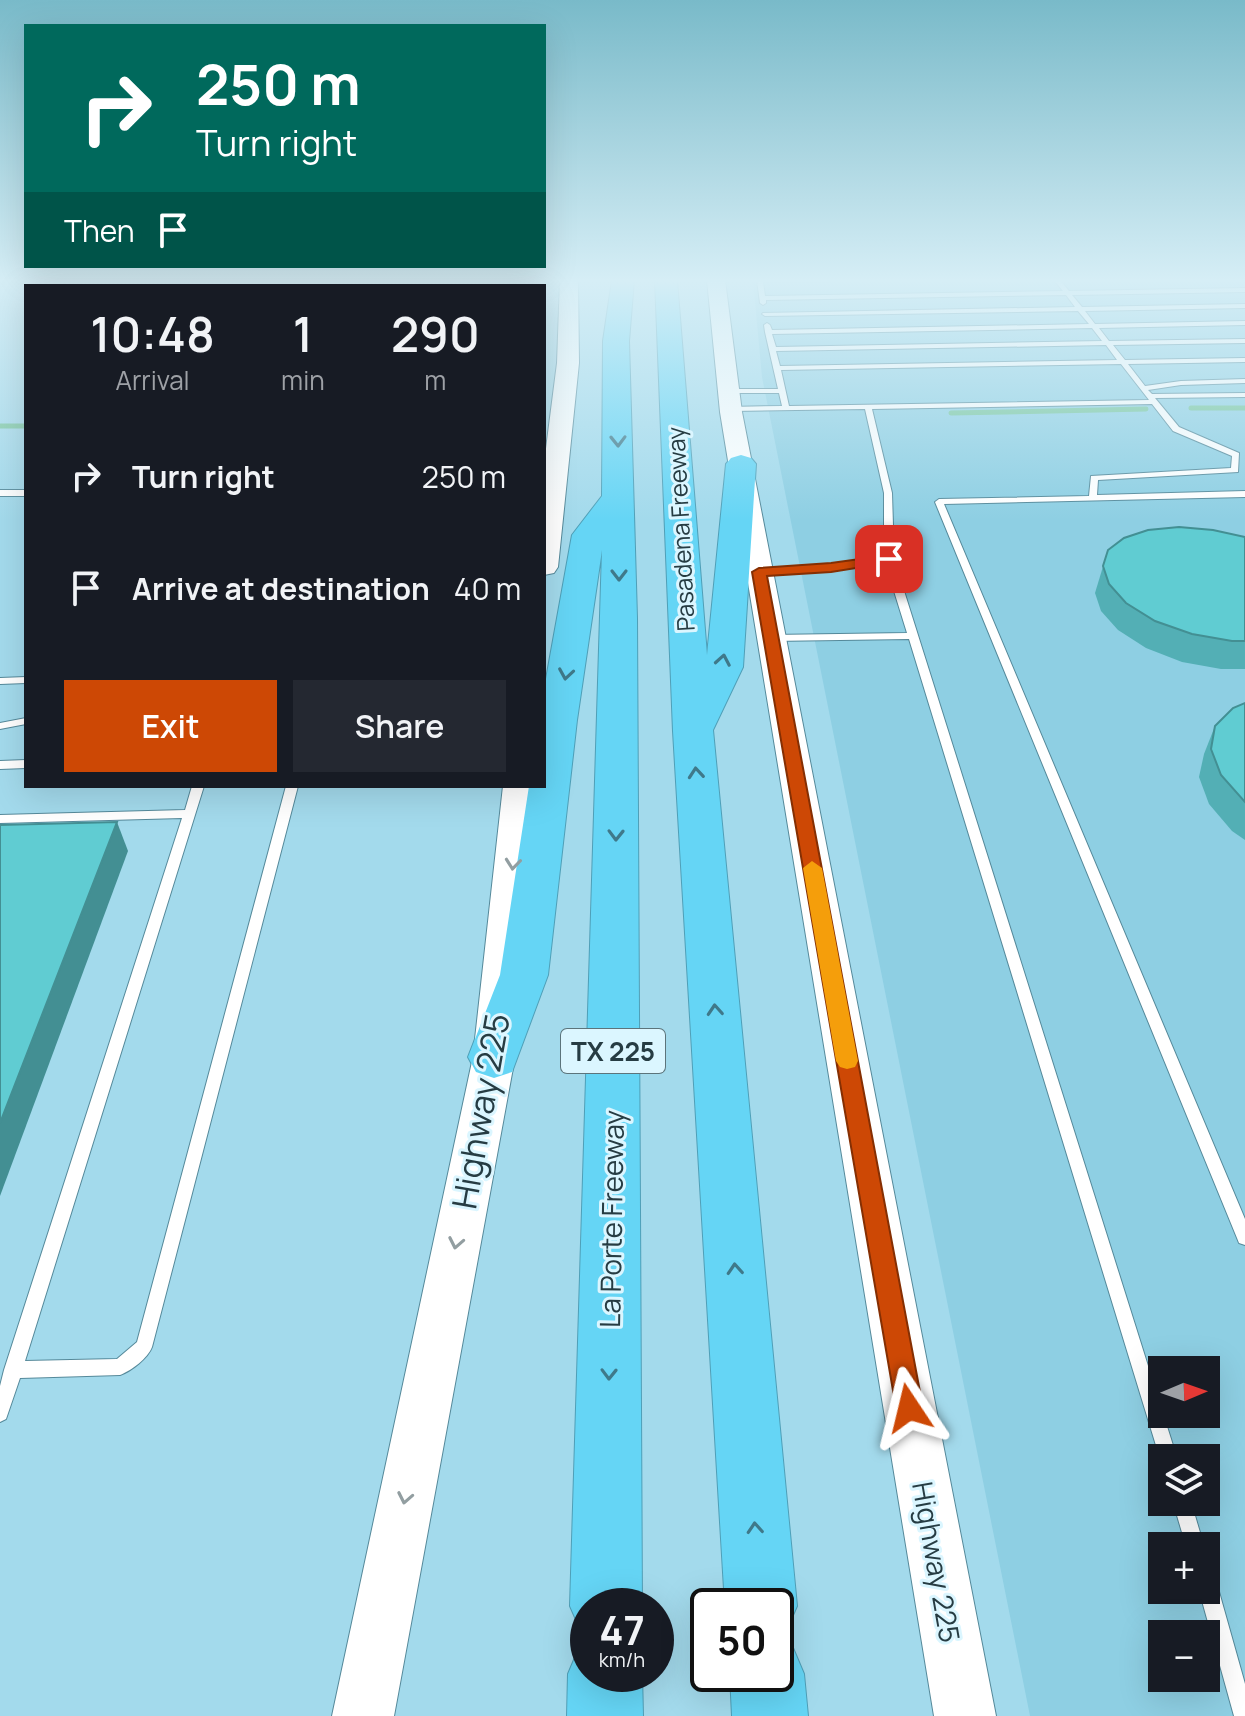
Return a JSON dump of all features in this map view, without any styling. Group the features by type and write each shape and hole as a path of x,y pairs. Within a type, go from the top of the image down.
{"highway":[{"name":"TX 225","path":"616,360 618,497"},
{"name":"Pasadena Freeway","path":"671,360 693,731"},
{"path":"741,464 724,667 693,731 760,1588"},
{"path":"494,1057 524,975 558,720 588,535 618,497"},
{"name":"La Porte Freeway","path":"606,1588 618,497"},
{"path":"605,1692 605,1716"},
{"path":"768,1692 770,1716"}],"main road":[{"path":"546,550 568,360"},
{"name":"Highway 225","path":"725,360 759,572 965,1716"},
{"name":"Highway 225","path":"363,1716 494,1057 520,788"}],"lane":[{"path":"775,360 786,407"},
{"path":"777,368 1240,360"},
{"path":"1093,496 1094,478 1235,470 1236,455 1176,429 1123,362"},
{"path":"1144,388 1181,383 1245,381"},
{"path":"730,400 782,391"},
{"path":"730,400 786,407 868,407 1245,395"},
{"path":"868,407 888,493 889,559 1164,1444"},
{"path":"0,493 24,493"},
{"path":"1245,494 939,502 1245,1238"},
{"path":"759,572 889,559"},
{"path":"771,638 912,636"},
{"path":"0,681 24,680"},
{"path":"0,726 24,721"},
{"path":"0,765 24,764"},
{"path":"0,1413 197,788"},
{"path":"13,1370 120,1367 144,1347 291,788"},
{"path":"0,819 189,814"},
{"path":"1212,1604 1244,1716"}],"shaded area":[{"path":"760,360 1245,360 1245,1716 1030,1716"}],"building":[{"path":"1179,527 1245,537 1245,641 1192,634 1155,621 1126,603 1109,584 1103,566 1108,550 1124,538 1148,530"},
{"path":"1245,703 1245,802 1221,775 1211,749 1215,726 1233,708"},
{"path":"117,822 0,1123 0,825"}],"waterway":[{"path":"1191,408 1245,408"},
{"path":"951,413 1146,409"},
{"path":"0,426 24,426"}],"slow traffic":[{"path":"812,868 847,1061"}],"route":[{"path":"889,559 759,572 909,1408"}]}
